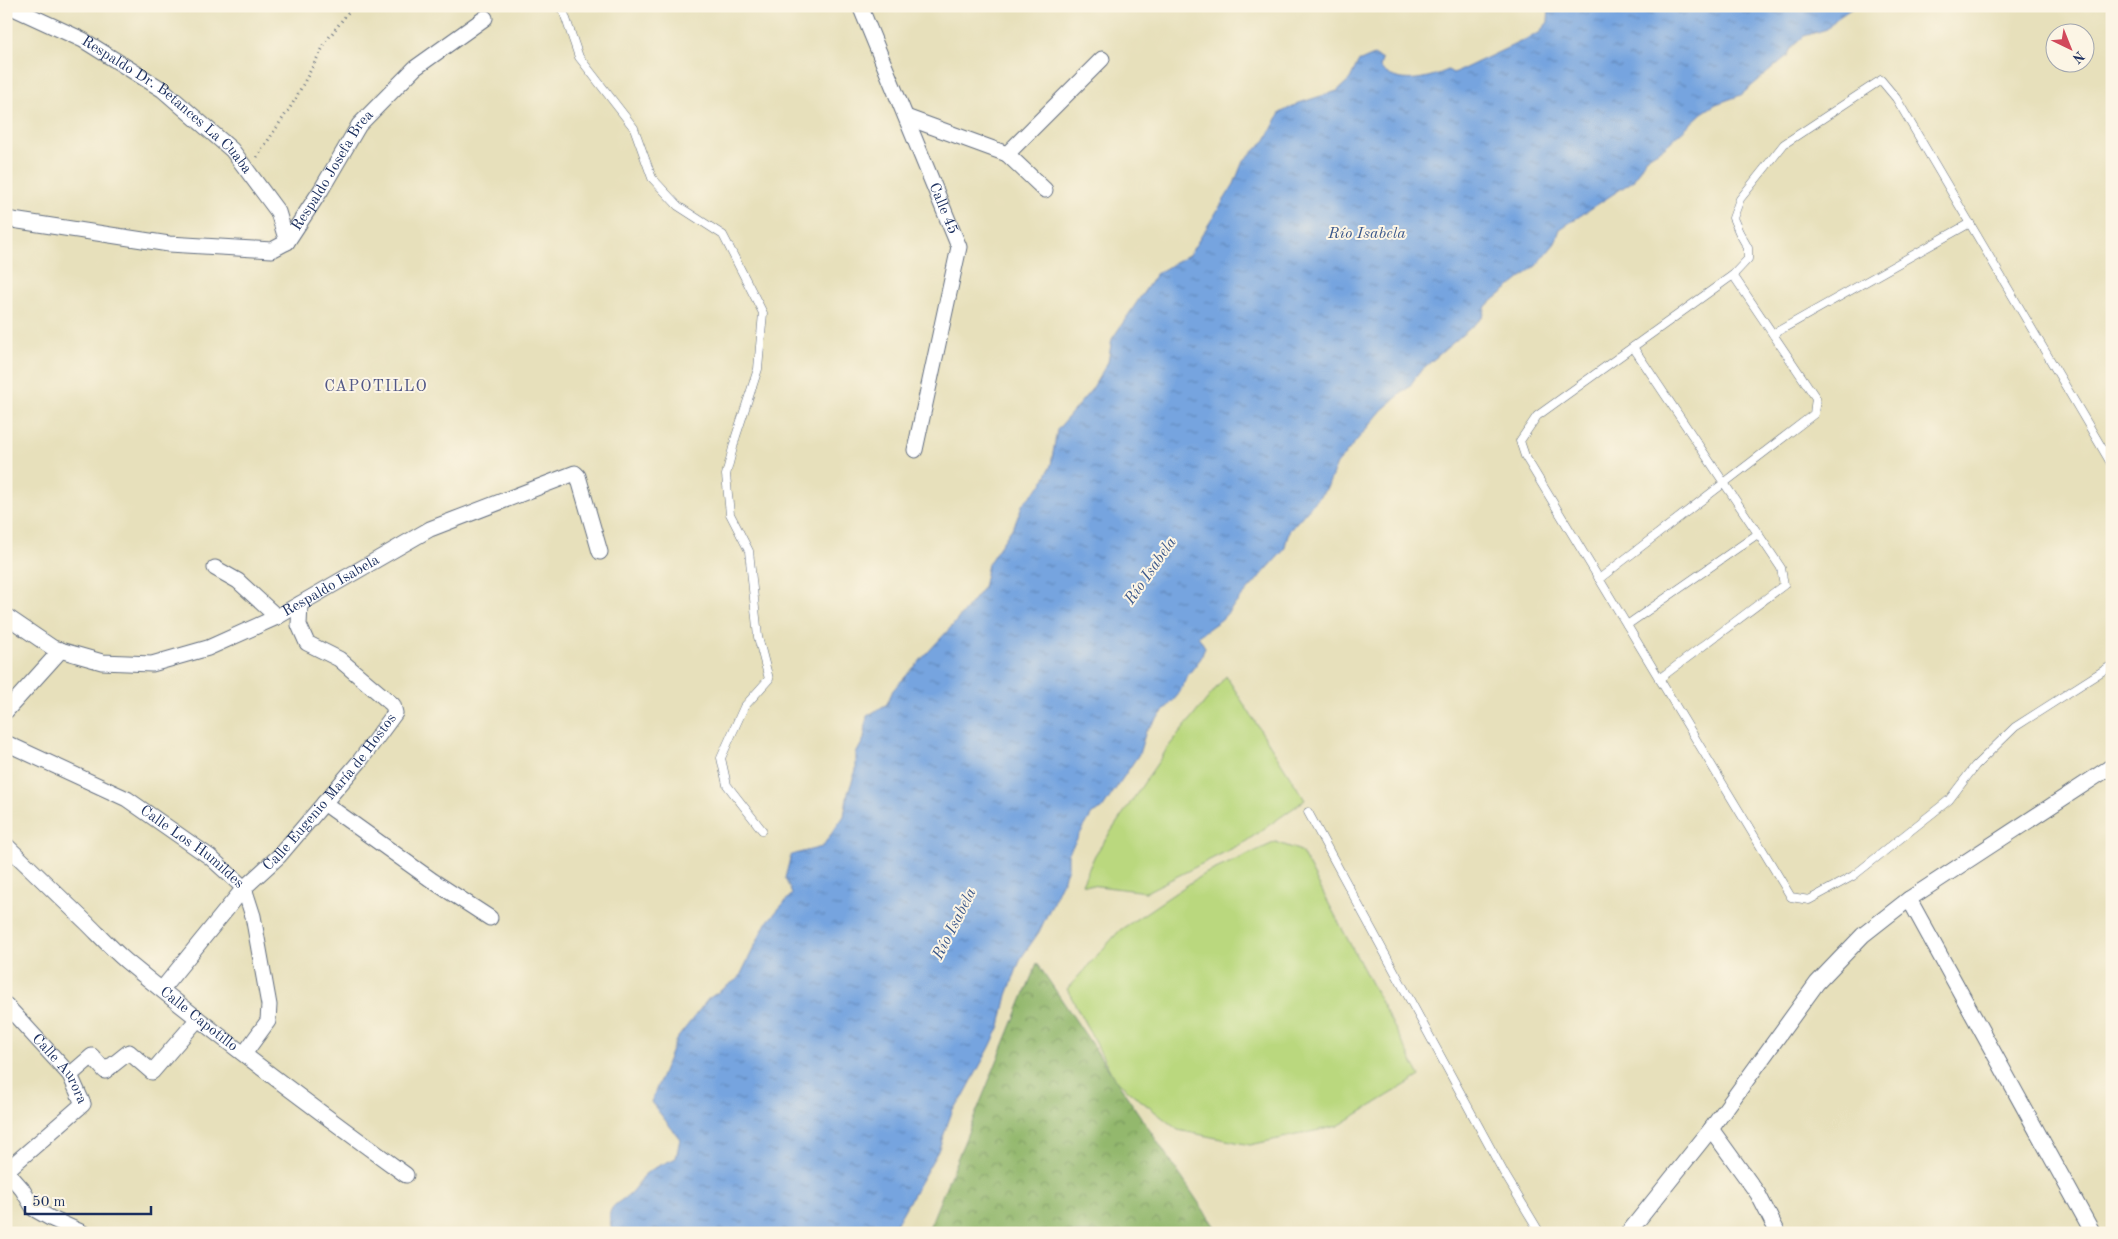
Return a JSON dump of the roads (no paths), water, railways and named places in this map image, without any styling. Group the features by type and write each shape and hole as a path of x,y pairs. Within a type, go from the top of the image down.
{"street":[{"name":"Respaldo Dr. Betances La Cuaba","path":"8,6 83,40 163,90 232,150 278,212 287,242"},
{"name":"Calle 45","path":"860,6 959,247 914,450"},
{"name":"Respaldo Josefa Brea","path":"6,220 168,244 272,250 287,242 321,190 359,125 415,68 485,18"},
{"path":"1006,154 1102,59"},
{"path":"906,117 1006,154 1046,190"},
{"name":"Respaldo Isabela","path":"6,616 53,648 102,662 152,664 208,648 277,617 430,529 575,473 578,476 600,552"},
{"path":"215,568 238,581 277,617"},
{"name":"Calle Eugenio María de Hostos","path":"162,989 244,888 279,856 359,762 395,713 395,708 339,659 307,643 299,625 300,604"},
{"path":"6,711 61,650"},
{"name":"Calle Los Humildes","path":"6,743 127,799 210,857 244,888 253,916 269,1005 268,1021 244,1054"},
{"path":"1628,1233 1711,1129 1817,983 1863,935 1910,899 2112,766"},
{"path":"324,803 433,881 490,918"},
{"name":"Calle Capotillo","path":"6,846 125,960 197,1020 218,1032 302,1099 406,1175"},
{"path":"1910,899 2093,1233"},
{"name":"Calle Aurora","path":"6,1005 70,1075 83,1104 6,1171"},
{"path":"70,1075 92,1056 105,1071 130,1052 152,1072 197,1020"},
{"path":"1711,1129 1758,1194 1778,1233"},
{"path":"6,1171 22,1189 34,1209 83,1233"}],"lane":[{"path":"557,6 563,10 579,57 634,128 652,178 678,206 723,235 763,312 758,369 736,436 726,475 730,514 749,551 758,637 770,679 744,707 721,758 727,785 762,830"},
{"path":"2112,465 1896,98 1881,80 1784,144 1740,199 1734,218 1748,248 1748,259 1733,275 1537,416 1520,441 1525,456 1791,897 1809,900 1853,876 1949,800 1975,766 2015,727 2112,665"},
{"path":"1773,334 1970,223"},
{"path":"1599,579 1814,414 1816,398 1733,275"},
{"path":"1633,347 1759,533 1781,568 1784,585 1659,678"},
{"path":"1627,625 1759,533"},
{"path":"1308,812 1504,1173 1540,1233"}],"water":[{"name":"Río Isabela","path":"1549,6 1855,6 1836,19 1827,29 1804,36 1792,47 1787,56 1741,95 1716,104 1702,113 1666,146 1646,158 1633,181 1560,229 1555,243 1537,265 1486,306 1483,317 1420,371 1409,387 1382,410 1337,464 1327,488 1289,531 1284,550 1222,619 1198,636 1205,647 1201,658 1188,675 1178,695 1146,731 1139,754 1102,809 1092,814 1068,854 1068,868 1063,881 1039,932 1021,958 1007,995 1000,1026 962,1099 953,1109 938,1151 891,1233 613,1233 610,1216 613,1207 636,1187 642,1177 676,1158 680,1139 651,1102 676,1040 708,999 739,978 766,923 792,894 785,878 791,855 822,847 844,816 848,793 856,770 856,754 864,739 867,716 887,704 893,690 953,625 983,588 988,564 1015,524 1023,503 1042,484 1051,465 1057,430 1092,389 1108,362 1112,339 1156,274 1190,254 1234,184 1243,161 1266,140 1280,113 1299,103 1337,91 1350,79 1358,62 1374,55 1382,60 1380,67 1387,73 1403,79 1422,78 1448,70 1453,73 1459,71 1539,33 1548,22"}],"district":[{"name":"CAPOTILLO","path":"376,387"}]}
